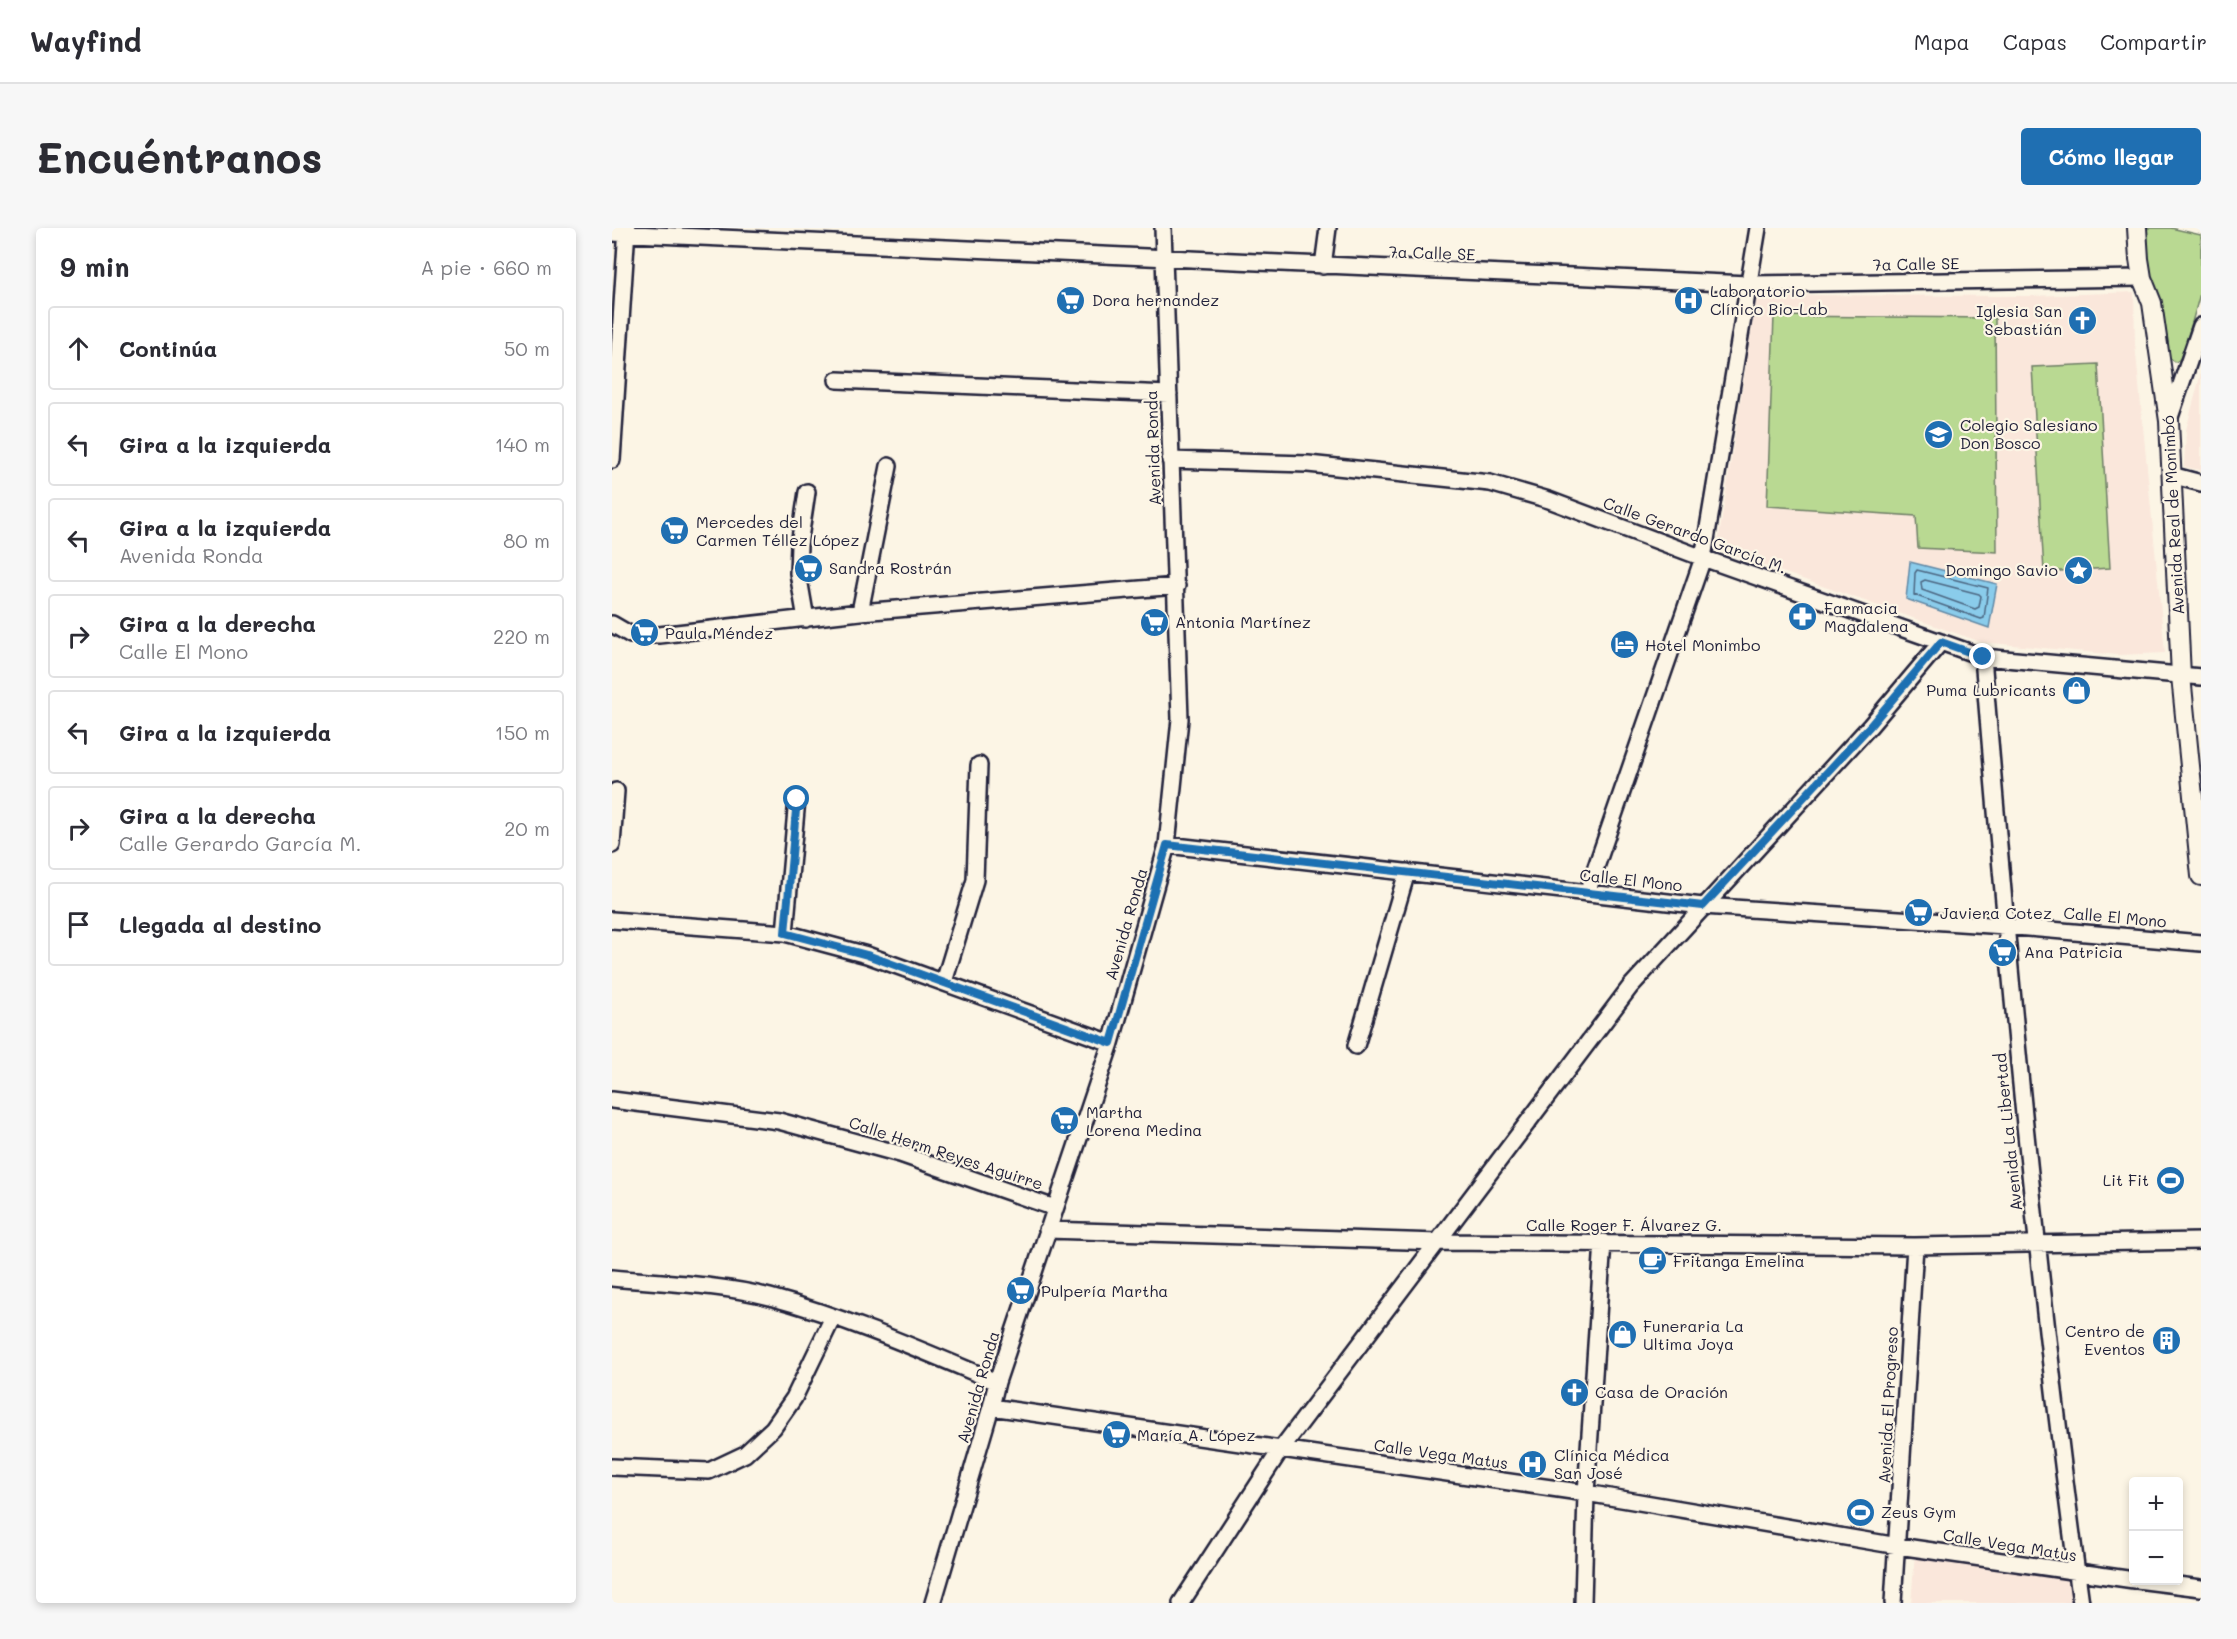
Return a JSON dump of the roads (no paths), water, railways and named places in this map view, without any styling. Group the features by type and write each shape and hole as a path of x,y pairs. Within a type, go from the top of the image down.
{"street":[{"name":"Avenida Ronda","path":"933,1603 997,1382 1111,1043 1167,845 1180,719 1163,228"},
{"path":"1323,266 1328,228"},
{"path":"1587,893 1704,558 1758,228"},
{"name":"Avenida Real de Monimbó","path":"2137,228 2142,278 2152,303 2169,421 2181,676 2201,876"},
{"name":"7a Calle SE","path":"622,232 1165,259 1748,284 2142,278"},
{"path":"612,460 622,232"},
{"path":"2169,421 2201,326"},
{"path":"837,380 1169,394"},
{"name":"Calle Gerardo García M.","path":"1170,460 1308,464 1490,483 1549,500 1704,558 1983,657 2201,677"},
{"path":"860,612 889,466"},
{"path":"2171,475 2201,483"},
{"path":"806,619 798,573 798,554 807,492"},
{"path":"612,624 631,635 659,635 860,612 1177,586"},
{"path":"1181,1603 1281,1449 1630,987 1870,726 1941,642"},
{"name":"Avenida La Libertad","path":"1983,657 2005,926 2037,1243 2081,1603"},
{"path":"944,982 975,879 980,765"},
{"path":"612,845 616,791"},
{"path":"785,933 797,799"},
{"name":"Calle El Mono","path":"1167,845 1703,906 2005,926 2201,943"},
{"path":"1356,1046 1407,872"},
{"path":"612,920 785,933 867,955 1111,1043"},
{"name":"Calle Herm Reyes Aguirre","path":"612,1100 778,1121 900,1154 1055,1208"},
{"name":"Calle Roger F. Álvarez G.","path":"1047,1230 1439,1242 1915,1245 2201,1241"},
{"path":"1583,1603 1586,1493 1602,1242"},
{"name":"Avenida El Progreso","path":"1893,1603 1915,1245"},
{"path":"612,1278 715,1287 770,1297 833,1317 997,1382"},
{"path":"612,1467 709,1471 745,1454 773,1428 794,1398 833,1317"},
{"name":"Calle Vega Matus","path":"991,1407 1586,1493 1898,1546 2077,1574 2129,1579"},
{"name":"Calle Vega Matus","path":"2176,1585 2201,1588"}],"water":[{"path":"1910,562 1997,584 1989,628 1906,599"}],"place":[{"name":"Dora hernandez","path":"1071,300"},
{"name":"Laboratorio Clínico Bio-Lab","path":"1689,300"},
{"name":"Iglesia San Sebastián","path":"2083,320"},
{"name":"Colegio Salesiano Don Bosco","path":"1939,434"},
{"name":"Mercedes del Carmen Téllez López","path":"675,531"},
{"name":"Sandra Rostrán","path":"808,568"},
{"name":"Domingo Savio","path":"2079,570"},
{"name":"Farmacia Magdalena","path":"1803,617"},
{"name":"Antonia Martínez","path":"1154,622"},
{"name":"Paula Méndez","path":"644,633"},
{"name":"Hotel Monimbo","path":"1624,645"},
{"name":"Puma Lubricants","path":"2077,690"},
{"name":"Javiera Cotez","path":"1919,913"},
{"name":"Ana Patricia","path":"2003,952"},
{"name":"Martha Lorena Medina","path":"1065,1121"},
{"name":"Lit Fit","path":"2170,1180"},
{"name":"Fritanga Emelina","path":"1652,1261"},
{"name":"Pulpería Martha","path":"1020,1291"},
{"name":"Funeraria La Ultima Joya","path":"1622,1335"},
{"name":"Centro de Eventos","path":"2166,1340"},
{"name":"Casa de Oración","path":"1574,1392"},
{"name":"María A. López","path":"1116,1435"},
{"name":"Clínica Médica San José","path":"1533,1464"},
{"name":"Zeus Gym","path":"1860,1512"}]}
